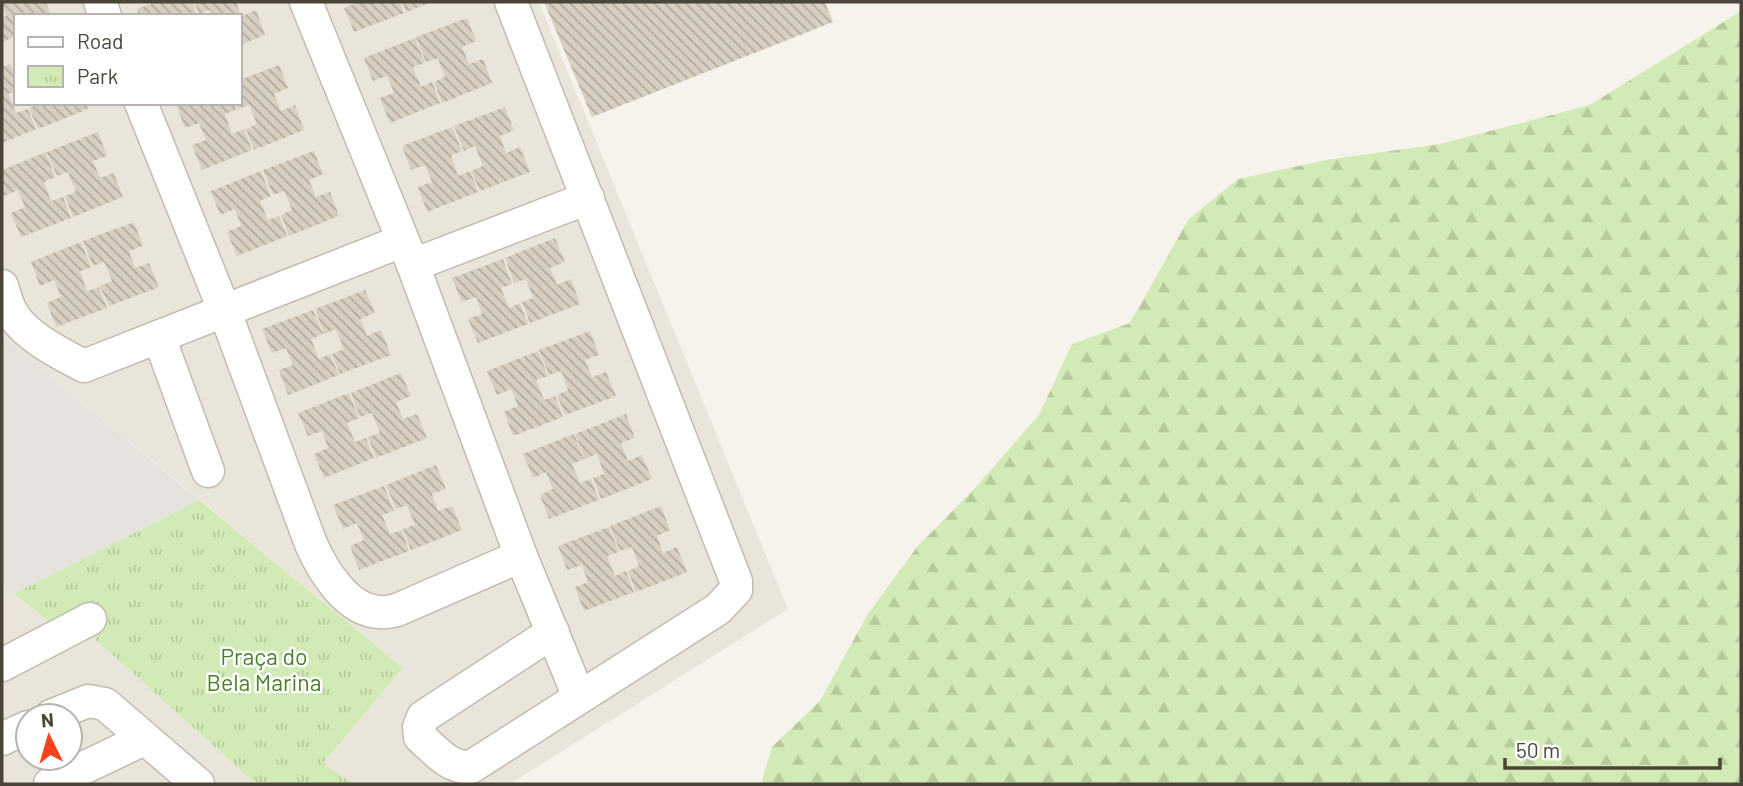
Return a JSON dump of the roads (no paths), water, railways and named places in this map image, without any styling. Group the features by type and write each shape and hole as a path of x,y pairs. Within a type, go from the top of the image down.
{"street":[{"path":"306,2 407,253 521,556 579,697"},
{"path":"512,2 736,581 736,590 718,609 471,767 460,768 447,761 420,737 419,727 423,717 553,632"},
{"path":"142,105 225,312 321,566 335,586 365,609 381,612 397,610 521,556"},
{"path":"2,286 12,314 32,334 84,366 225,312 588,198"},
{"path":"159,337 208,471"},
{"path":"2,665 90,619"},
{"path":"81,702 97,701 105,704 198,784"},
{"path":"50,784 144,739"}],"park label":[{"name":"Praça do Bela Marina","path":"264,670"}]}
